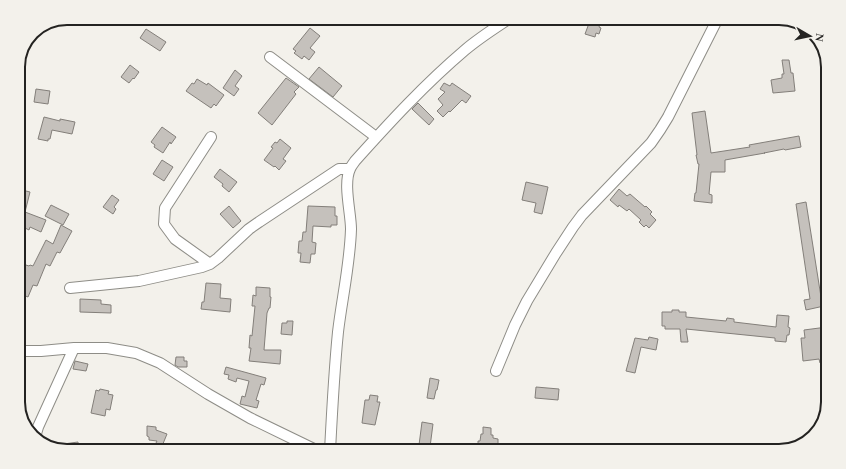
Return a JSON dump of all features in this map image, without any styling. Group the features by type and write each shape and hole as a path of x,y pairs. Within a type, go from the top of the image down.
{"street":[{"path":"330,444 338,332 351,231 347,193 347,178 349,169 431,80 466,48 500,25"},
{"path":"496,371 527,301 556,253 582,215 650,143 660,130 714,25"},
{"path":"270,57 376,138"},
{"path":"210,264 175,239 164,224 165,208 211,136"},
{"path":"70,288 139,281 210,264 225,252 248,229 339,169 349,169"},
{"path":"25,351 74,348 107,348 136,353 160,363 208,394 250,418 304,444"},
{"path":"37,432 74,348"}],"building":[{"path":"588,25 600,25 599,27 601,28 599,34 596,33 595,37 585,34"},
{"path":"310,28 320,36 310,48 315,52 309,60 304,56 302,59 294,53 296,51 293,49"},
{"path":"146,29 166,42 160,51 140,38"},
{"path":"782,60 789,60 791,73 793,73 795,91 773,93 771,80 782,78 782,74 784,74"},
{"path":"130,65 139,72 129,83 121,77"},
{"path":"319,67 342,86 333,97 309,79"},
{"path":"235,70 242,76 235,86 239,89 234,96 223,88"},
{"path":"286,78 299,87 294,92 296,94 272,125 258,113"},
{"path":"197,79 207,85 208,83 224,95 216,106 214,104 211,108 186,91"},
{"path":"444,83 450,86 452,83 471,96 466,103 462,100 443,117 437,111 443,105 438,99 445,92 440,89"},
{"path":"36,89 50,91 48,104 34,102"},
{"path":"418,103 434,119 429,125 412,109"},
{"path":"705,111 711,153 750,147 749,145 799,136 801,147 725,160 725,172 711,172 709,194 712,195 712,203 694,201 699,164 696,155 692,113"},
{"path":"44,117 60,121 60,119 75,122 72,134 52,130 48,141 38,139"},
{"path":"162,127 176,137 171,144 170,142 163,153 154,147 155,145 151,142"},
{"path":"280,139 291,148 283,159 286,161 279,170 264,160 273,148 271,147"},
{"path":"162,160 173,167 164,181 153,174"},
{"path":"220,169 237,182 229,192 222,186 223,184 214,177"},
{"path":"526,182 548,187 542,214 534,212 536,203 522,200"},
{"path":"619,189 627,196 630,194 652,212 650,214 656,220 649,228 646,225 644,227 639,222 641,220 629,209 627,211 619,205 618,207 610,200"},
{"path":"25,191 30,192 25,212"},
{"path":"112,195 119,200 114,207 116,209 113,214 103,207"},
{"path":"806,202 821,297 821,307 806,310 804,300 810,299 796,204"},
{"path":"51,205 69,214 63,225 45,216"},
{"path":"229,206 241,221 233,228 220,214"},
{"path":"308,206 335,207 335,216 337,216 337,225 331,225 331,227 313,226 312,242 316,243 315,254 311,254 310,263 300,262 301,253 298,253 299,241 302,241 303,232 306,232"},
{"path":"25,212 46,220 41,232 30,227 29,230 25,228"},
{"path":"61,225 72,231 60,253 57,252 50,266 46,264 37,286 33,285 28,297 25,296 26,265 33,266 46,240 53,244"},
{"path":"206,283 221,284 220,298 231,299 230,312 201,309 202,302 204,302"},
{"path":"256,287 270,288 270,308 267,313 264,350 281,350 280,364 249,361 251,348 249,348 250,335 252,336 255,306 252,306 253,295 256,296"},
{"path":"80,299 101,300 101,304 111,305 111,313 80,312"},
{"path":"672,310 686,312 686,317 726,321 727,318 734,319 734,322 776,327 777,315 789,316 789,335 787,335 786,342 775,341 775,338 686,329 688,342 681,342 680,329 665,329 665,326 662,326 662,312 672,312"},
{"path":"287,321 293,321 292,335 281,334 282,323 287,323"},
{"path":"821,328 821,363 819,359 803,361 801,338 805,338 804,330"},
{"path":"649,337 658,339 656,350 641,347 635,373 626,371 635,338 648,340"},
{"path":"176,357 184,357 184,361 187,361 187,367 178,367 175,365"},
{"path":"75,361 88,364 86,371 73,369"},
{"path":"226,367 266,378 264,385 261,384 256,400 259,401 257,408 240,404 242,396 245,397 249,381 237,378 236,382 228,379 229,375 224,374"},
{"path":"430,378 439,380 434,399 427,398"},
{"path":"536,387 559,389 558,400 535,398"},
{"path":"100,389 109,391 108,394 113,395 110,410 106,409 105,416 91,413 96,390 99,391"},
{"path":"370,395 378,396 377,402 380,402 375,425 362,423 365,400 369,400"},
{"path":"422,422 433,424 430,444 419,444"},
{"path":"147,426 156,427 156,430 167,434 163,444 156,444 157,441 149,440 149,437 147,436"},
{"path":"483,427 491,428 491,435 493,435 493,438 498,439 498,444 478,444 481,434 483,434"},
{"path":"78,442 78,444 67,444 65,444"}]}
